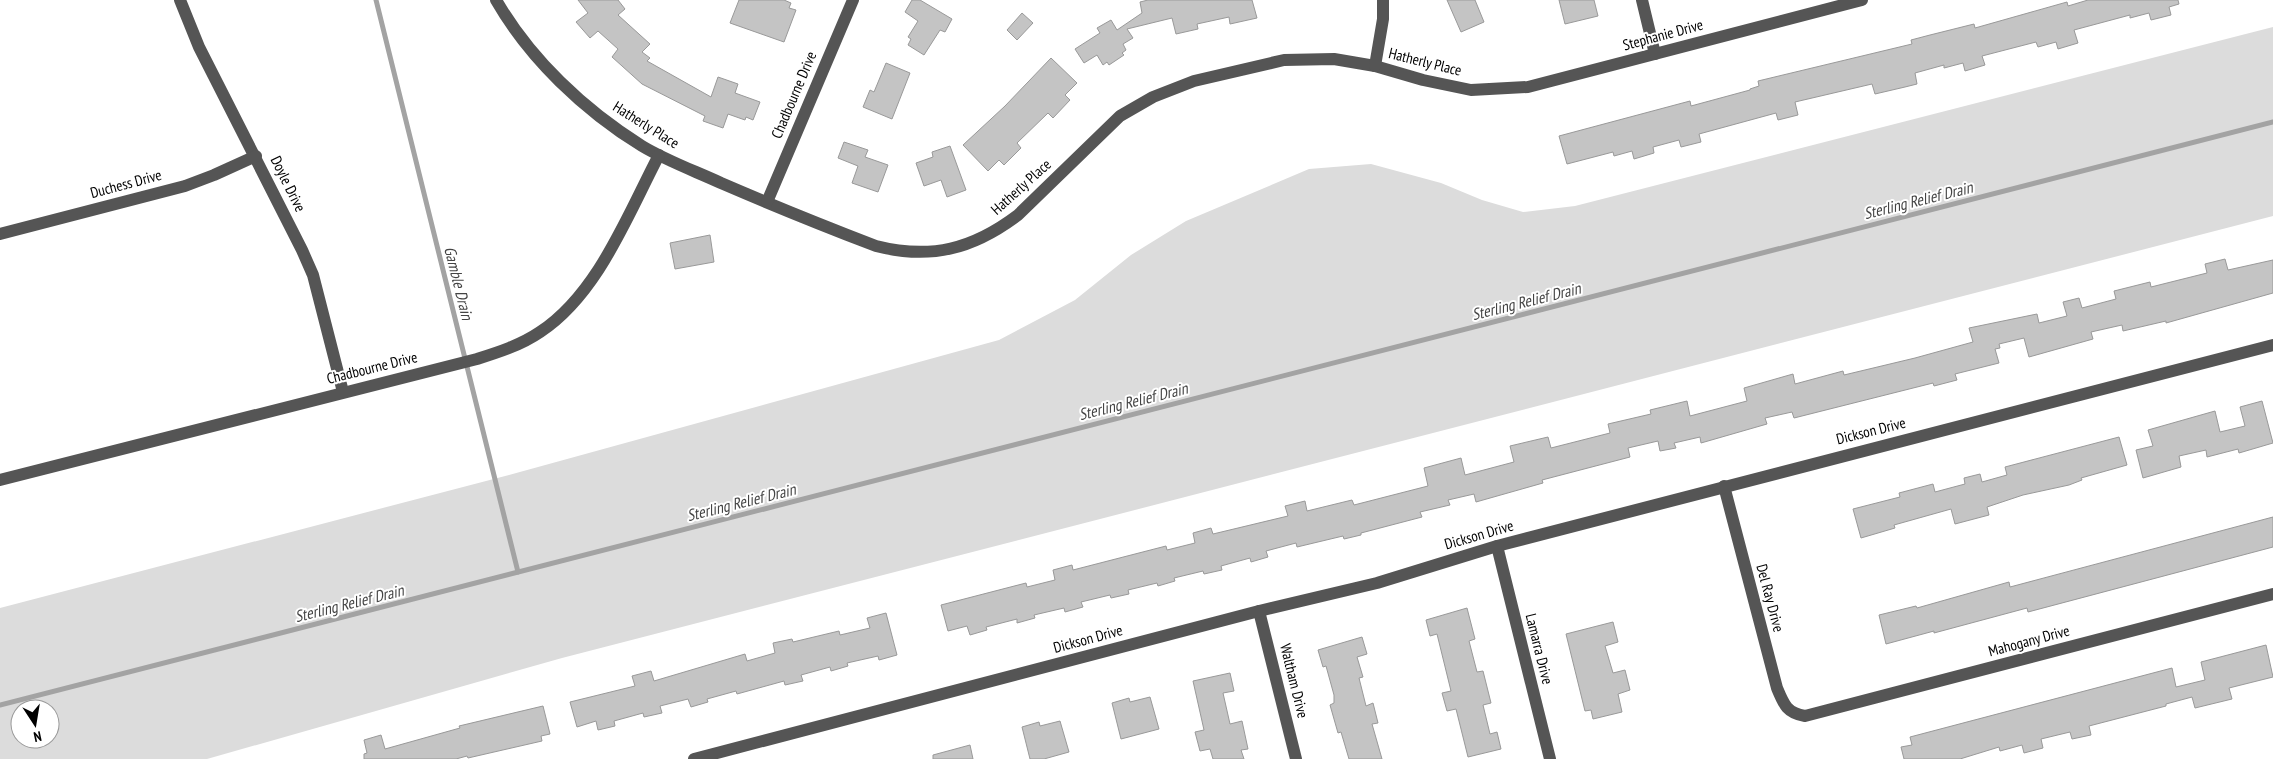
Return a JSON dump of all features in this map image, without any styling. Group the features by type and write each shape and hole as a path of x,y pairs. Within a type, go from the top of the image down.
{"street":[{"name":"Doyle Drive","path":"180,0 199,47 256,156 313,275 342,392"},
{"name":"Hatherly Place","path":"496,0 509,21 542,63 596,113 659,155 767,202 876,246 897,252 943,251 982,238 1001,228 1018,215 1120,116 1153,97 1194,81 1284,60 1334,59 1375,66 1423,80 1471,90"},
{"name":"Chadbourne Drive","path":"767,202 853,0"},
{"path":"1375,66 1383,19 1383,0"},
{"path":"1642,0 1655,54"},
{"name":"Stephanie Drive","path":"1471,90 1528,87 1862,0"},
{"name":"Chadbourne Drive","path":"0,480 477,359 505,349 542,331 562,314 587,286 613,245 659,155"},
{"name":"Duchess Drive","path":"0,234 185,186 256,156"},
{"name":"Dickson Drive","path":"700,758 1259,611 1377,583 1497,546 1724,486 2273,345"},
{"name":"Del Ray Drive","path":"1724,486 1777,688 1783,702 1793,714"},
{"name":"Lamarra Drive","path":"1497,546 1550,759"},
{"name":"Mahogany Drive","path":"1793,714 1805,716 2273,594"},
{"name":"Waltham Drive","path":"1259,611 1296,759"}],"shaded area":[{"name":"Sterling Relief Drain","path":"2273,27 2273,216 562,658 207,759 0,759 0,608 509,475 999,340 1075,300 1131,255 1186,221 1309,169 1371,164 1441,183 1482,200 1523,212 1575,206"}],"building":[{"path":"578,0 618,0 625,9 618,15 650,44 642,52 650,58 647,61 711,97 718,77 738,84 735,93 760,102 753,120 746,117 745,120 728,114 723,128 703,121 705,116 642,84 612,57 618,49 598,31 590,38 576,22 588,13"},
{"path":"739,0 784,0 791,3 789,8 796,10 784,42 730,23"},
{"path":"912,0 920,0 952,19 945,32 940,30 924,55 908,45 911,39 908,37 918,21 905,12"},
{"path":"1148,0 1252,0 1257,18 1230,24 1229,17 1197,24 1198,29 1176,34 1172,18 1127,29 1133,38 1123,44 1126,50 1122,53 1124,55 1109,65 1107,62 1103,65 1097,55 1084,63 1075,49 1100,33 1097,28 1111,20 1117,30 1142,13 1140,2"},
{"path":"1447,0 1475,0 1484,22 1461,32"},
{"path":"1559,0 1594,0 1598,16 1565,24"},
{"path":"2088,0 2178,0 2179,4 2169,7 2171,15 2151,20 2149,13 2130,18 2130,15 2074,30 2078,43 2058,49 2056,42 2038,47 2036,42 1982,56 1985,65 1965,71 1963,63 1944,68 1944,65 1915,73 1917,84 1905,87 1875,94 1872,84 1795,102 1798,115 1778,120 1776,113 1699,134 1701,142 1681,147 1679,140 1653,147 1654,153 1634,159 1632,151 1614,156 1613,152 1567,164 1559,136 1690,101 1691,106 1750,90 1759,86 1758,81 1912,44 1911,40 1930,35 1974,24 1975,28 2067,2 2068,6"},
{"path":"1022,13 1033,23 1017,40 1007,30"},
{"path":"1051,58 1077,83 1065,95 1070,100 1053,118 1048,113 1017,143 1021,148 1004,165 999,160 988,171 963,145 1005,106"},
{"path":"886,63 910,73 892,119 863,107 870,90 874,92"},
{"path":"844,142 868,150 865,157 888,165 878,192 852,183 858,166 838,158"},
{"path":"950,146 966,190 947,197 941,180 924,186 916,163 933,157 932,152"},
{"path":"710,235 714,262 675,269 670,243"},
{"path":"2225,259 2228,270 2273,260 2273,293 2166,323 2166,321 2123,331 2122,325 2091,332 2093,339 2029,357 2024,338 1999,344 2000,348 1995,349 1999,363 1955,374 1957,380 1934,386 1933,383 1794,418 1792,412 1765,418 1767,424 1701,443 1700,437 1674,443 1676,448 1660,451 1658,441 1628,448 1630,457 1542,480 1543,483 1476,502 1474,494 1448,500 1450,505 1420,512 1422,517 1361,533 1361,535 1344,539 1343,536 1297,547 1296,543 1266,551 1268,557 1251,562 1250,558 1221,566 1222,570 1204,574 1203,571 1174,578 1175,581 1158,586 1157,583 1128,590 1129,594 1111,598 1110,595 1081,602 1083,607 1065,612 1064,608 1034,615 1035,618 1017,623 1017,619 986,627 987,630 970,635 967,626 948,631 941,605 1026,583 1027,587 1055,580 1053,570 1072,565 1073,570 1166,546 1167,550 1195,543 1193,533 1211,528 1213,534 1288,516 1285,506 1305,501 1307,511 1352,500 1354,505 1428,486 1424,468 1461,458 1465,475 1514,462 1510,446 1548,437 1551,448 1610,433 1608,424 1651,414 1650,410 1687,401 1690,416 1747,401 1744,388 1793,374 1795,384 1843,371 1844,375 1915,358 1973,342 1969,328 2037,314 2039,323 2067,316 2063,302 2079,298 2082,308 2116,299 2114,291 2150,282 2151,287 2207,273 2205,264"},
{"path":"2262,401 2273,443 2239,453 2238,449 2207,457 2206,450 2179,456 2181,467 2143,478 2136,450 2153,446 2148,430 2215,411 2220,432 2245,426 2240,407"},
{"path":"2119,437 2127,465 2081,478 2082,480 2069,485 2023,495 1987,507 1989,515 1955,524 1951,509 1894,525 1895,528 1861,538 1853,509 1900,497 1899,493 1933,484 1935,492 1965,484 1964,478 1980,474 1982,482 2007,475 2005,467"},
{"path":"2273,517 2273,547 2028,612 2027,608 1886,644 1879,615 1916,606 1917,608 2009,582 2010,587"},
{"path":"1467,608 1475,639 1469,641 1477,672 1483,671 1491,703 1483,705 1490,734 1497,732 1501,749 1468,757 1456,709 1447,711 1442,693 1451,691 1437,634 1430,636 1426,620"},
{"path":"886,613 897,655 879,660 878,656 847,663 848,666 831,671 830,667 801,675 803,681 785,685 784,681 737,694 736,691 707,699 708,702 691,707 688,699 660,706 662,713 644,717 643,713 614,721 615,726 598,730 596,721 577,727 570,702 635,686 632,676 651,671 654,681 745,654 747,661 775,653 773,643 792,639 793,642 839,631 840,635 870,628 867,618"},
{"path":"1613,622 1618,642 1605,646 1613,673 1625,670 1630,690 1618,694 1622,712 1593,719 1591,710 1585,711 1566,634"},
{"path":"1362,637 1367,654 1357,657 1363,677 1359,678 1366,706 1373,703 1378,723 1372,724 1382,759 1349,759 1341,732 1338,733 1330,705 1334,703 1334,695 1326,666 1323,667 1318,650"},
{"path":"2266,645 2273,677 2229,688 2232,699 2195,708 2192,697 2166,704 2166,706 2089,726 2091,735 2072,739 2070,732 2041,739 2043,748 2024,753 2022,745 2000,751 1999,747 1960,759 1904,759 1901,747 1912,745 1910,737 2172,668 2176,687 2205,680 2201,662"},
{"path":"1230,673 1234,691 1223,693 1230,724 1242,721 1248,749 1241,750 1244,759 1213,759 1210,749 1200,751 1195,732 1204,730 1193,681"},
{"path":"1150,697 1159,729 1121,739 1112,703 1129,698 1130,702"},
{"path":"543,706 550,734 541,736 542,741 468,758 467,756 456,759 364,759 364,754 367,753 364,740 381,735 385,749 460,728 459,726"},
{"path":"1060,721 1069,752 1044,759 1030,759 1022,727 1039,722 1040,726"},
{"path":"970,745 973,759 933,759 933,755"}],"waterway":[{"name":"Gamble Drain","path":"376,0 518,572"},
{"name":"Sterling Relief Drain","path":"0,705 2273,122"}]}
